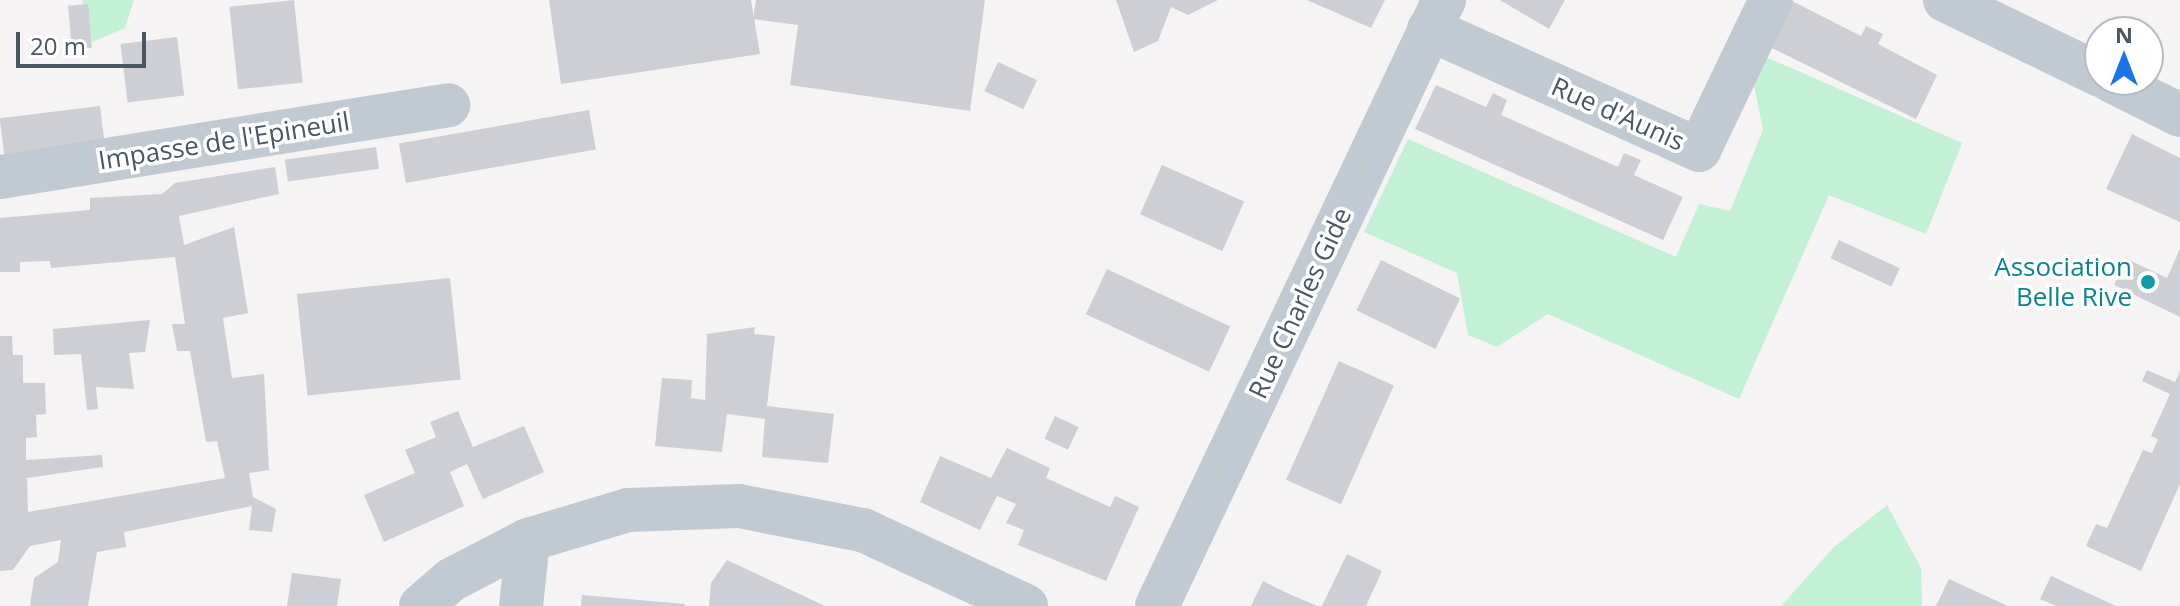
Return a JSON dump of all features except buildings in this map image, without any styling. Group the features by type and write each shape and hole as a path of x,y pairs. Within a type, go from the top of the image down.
{"street":[{"name":"Rue d'Aunis","path":"1437,14 1699,150 1771,0"},
{"path":"1945,0 1997,11 2084,65"},
{"name":"Rue Charles Gide","path":"1157,606 1437,14"},
{"path":"2142,96 2180,115"},
{"name":"Impasse de l'Epineuil","path":"0,177 448,105"},
{"path":"421,606 451,580 528,540 628,510 739,506 863,530 1026,606"},
{"path":"521,606 528,540"}],"green space":[{"path":"82,0 134,0 125,28 92,42"},
{"path":"1766,57 1962,143 1926,234 1829,195 1739,399 1548,314 1497,347 1468,335 1457,273 1364,232 1408,139 1676,257 1699,204 1730,211 1763,130 1752,75"},
{"path":"1887,505 1921,568 1922,606 1781,606 1834,547"}],"place":[{"name":"Association Belle Rive","path":"2148,282"}]}
